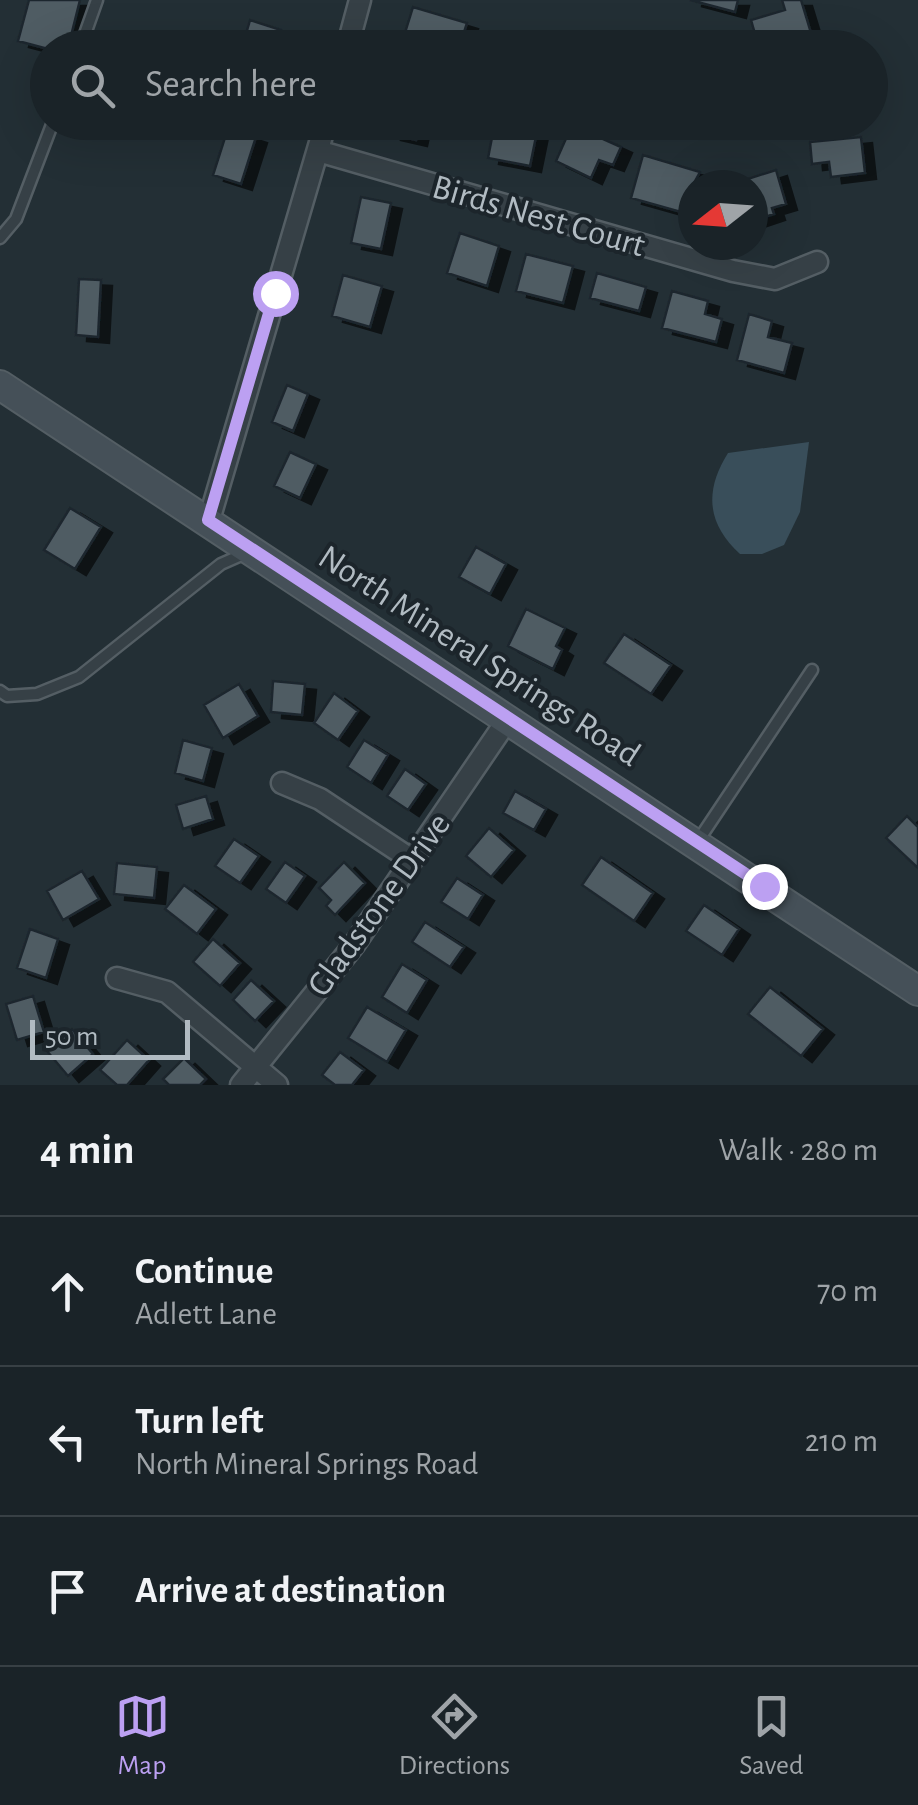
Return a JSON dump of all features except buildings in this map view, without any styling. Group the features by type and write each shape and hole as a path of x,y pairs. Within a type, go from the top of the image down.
{"street":[{"path":"351,30 360,0"},
{"path":"208,520 321,140"},
{"name":"Birds Nest Court","path":"318,150 734,271 775,279 818,262"},
{"name":"North Mineral Springs Road","path":"0,384 918,991"},
{"name":"Gladstone Drive","path":"241,1085 354,945 508,718"},
{"path":"282,783 320,798 412,860"},
{"path":"117,978 167,992 277,1085"}],"lane":[{"path":"86,30 97,0"},
{"path":"0,238 16,219 45,140"},
{"path":"0,691 8,696 38,694 79,677 222,564 251,550"},
{"path":"698,842 812,670"}],"water":[{"path":"809,442 800,512 784,545 762,554 740,554 721,531 713,506 715,481 728,453"}],"route":[{"path":"275,293 208,520 764,886"}]}
